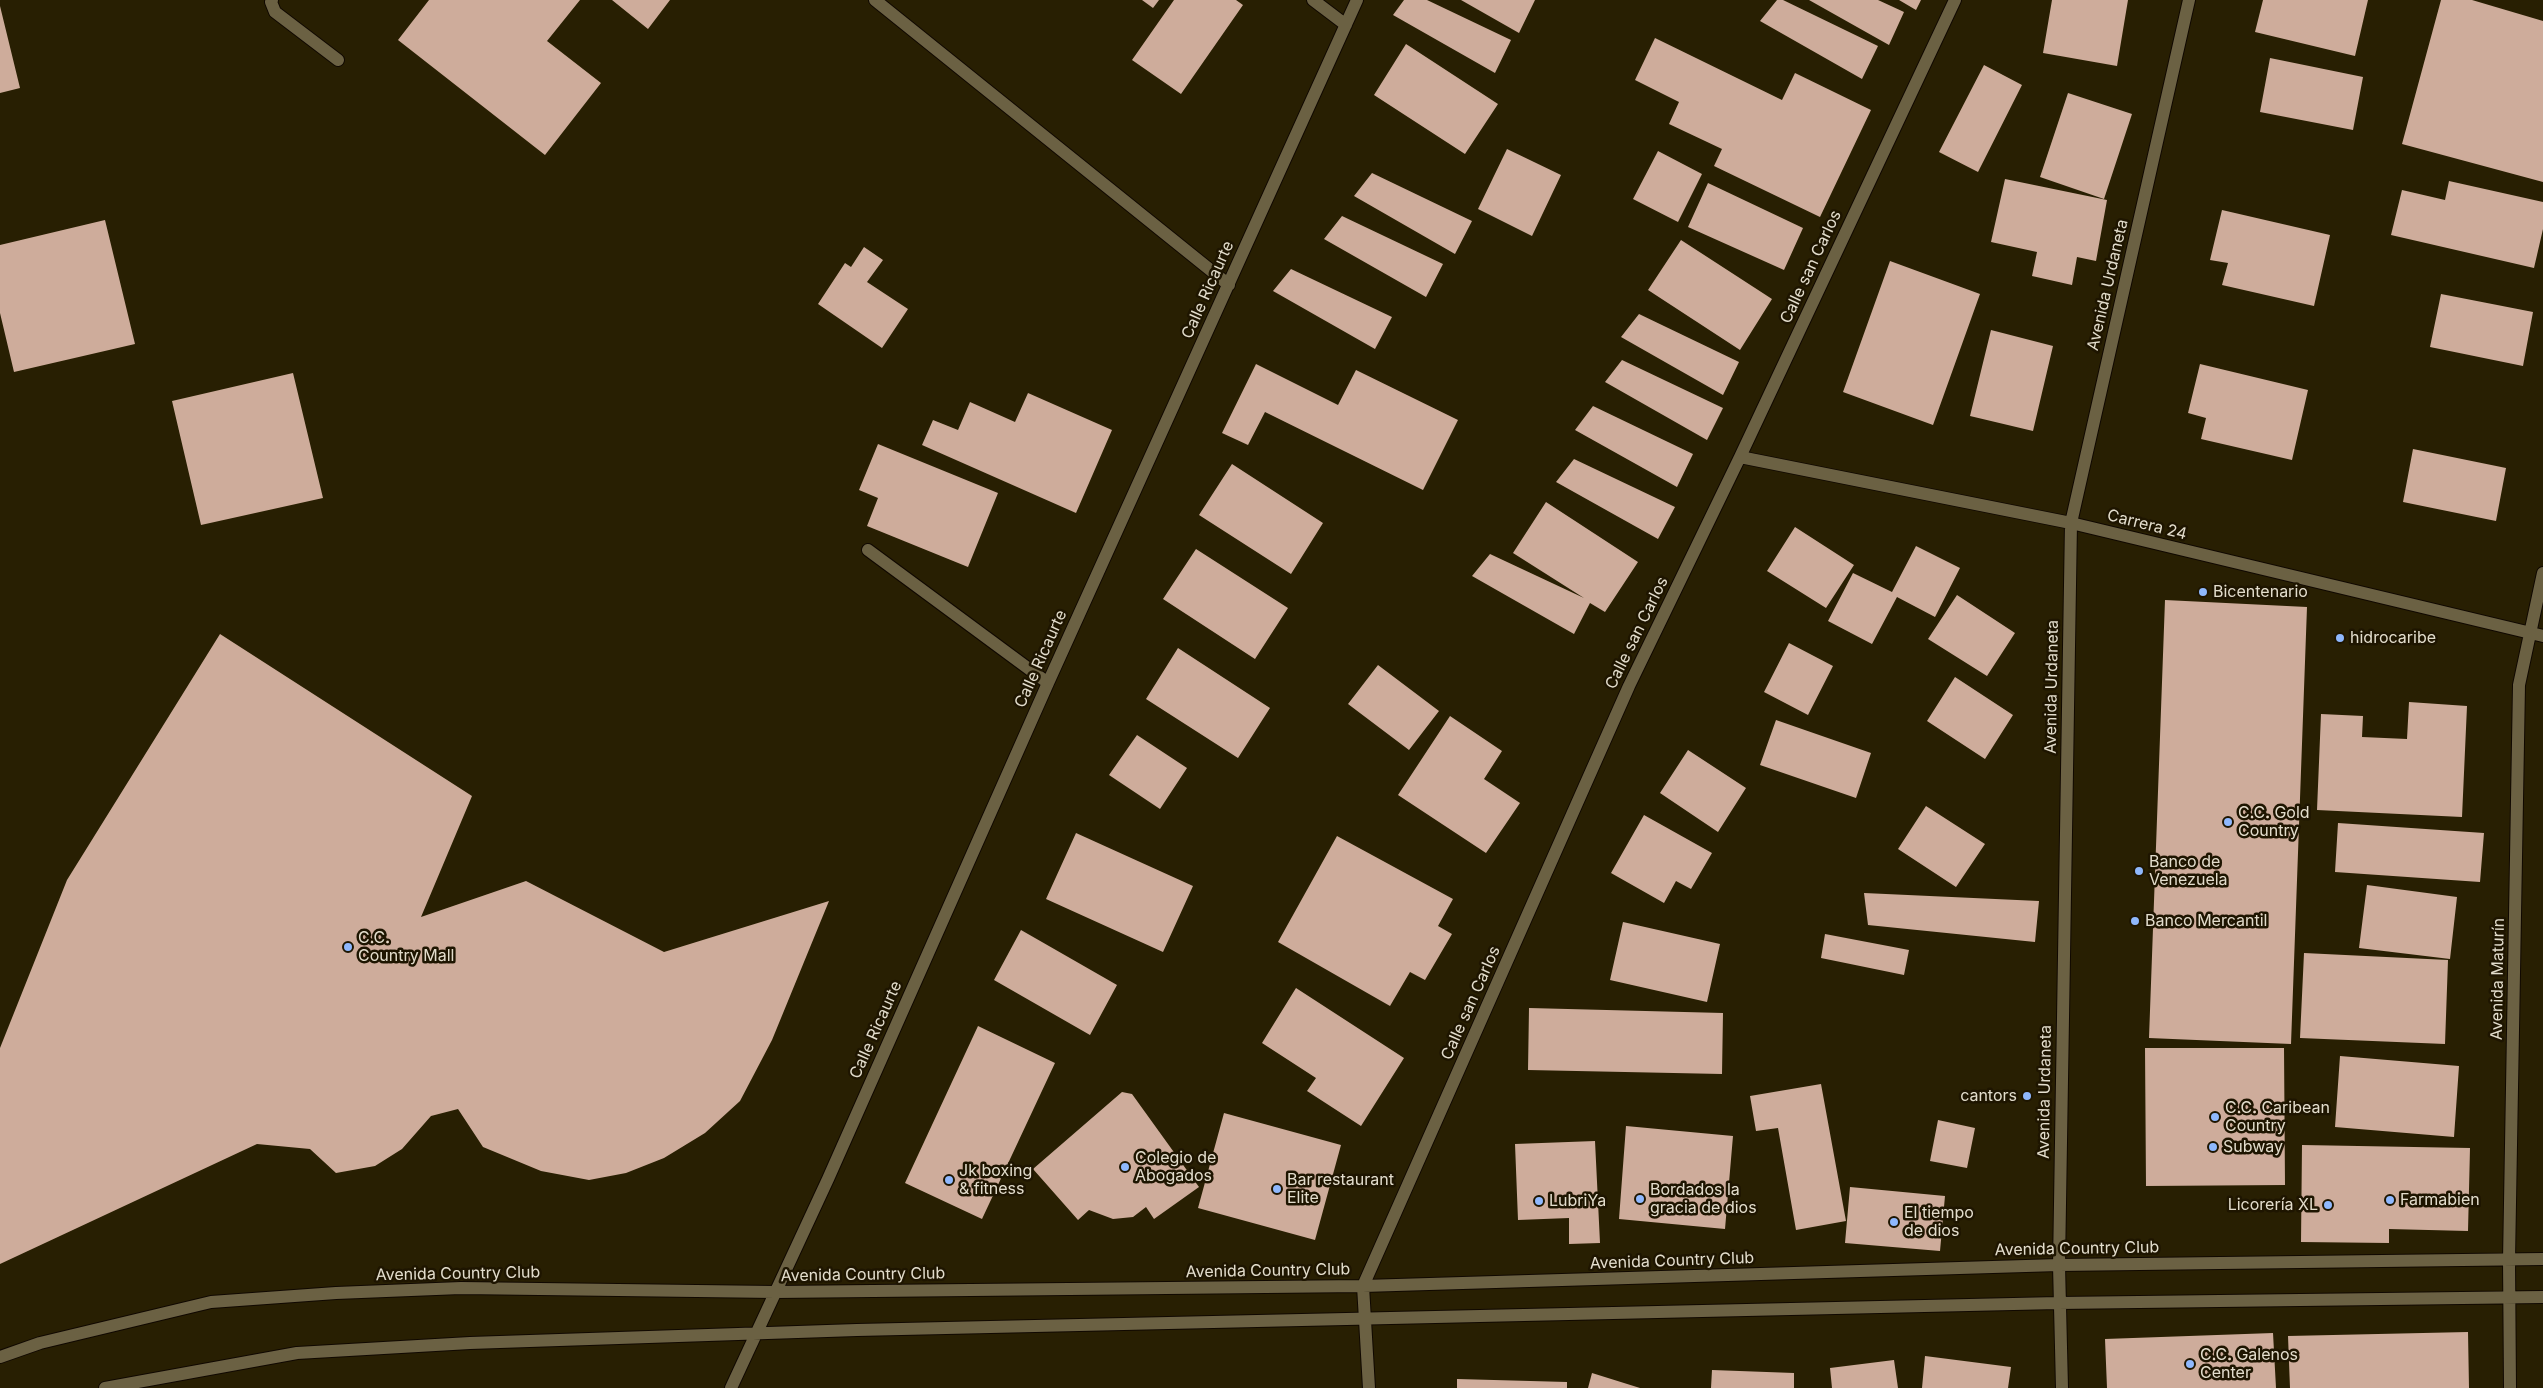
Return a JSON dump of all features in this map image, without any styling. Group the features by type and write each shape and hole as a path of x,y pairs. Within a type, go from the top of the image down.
{"street":[{"path":"272,0 275,12 338,60"},
{"path":"875,0 1229,284"},
{"path":"1313,0 1346,25"},
{"name":"Calle Ricaurte","path":"730,1388 828,1179 1048,683 1357,0"},
{"name":"Calle san Carlos","path":"1363,1286 1629,686 1740,457 1955,0"},
{"name":"Avenida Urdaneta","path":"2062,1388 2058,1303 2071,524 2189,0"},
{"name":"Carrera 24","path":"1740,457 2071,524 2537,635"},
{"path":"868,550 1048,683"},
{"name":"Avenida Maturín","path":"2510,1388 2509,1260 2519,686 2537,635 2543,573"},
{"name":"Avenida Country Club","path":"0,1357 40,1343 211,1302 336,1293 461,1288 775,1292 1363,1286 2059,1265 2543,1260"},
{"path":"1363,1286 1369,1388"},
{"path":"105,1388 297,1354 470,1343 757,1333 2058,1303 2543,1297"}],"building":[{"path":"429,0 580,0 547,41 601,83 545,155 398,40"},
{"path":"612,0 670,0 648,29"},
{"path":"1142,0 1159,0 1153,8"},
{"path":"1174,0 1236,0 1243,5 1181,94 1132,60"},
{"path":"1404,0 1427,0 1511,40 1495,73 1393,15"},
{"path":"1461,0 1535,0 1519,33"},
{"path":"1777,0 1783,0 1878,46 1862,79 1760,21"},
{"path":"1809,0 1878,0 1904,12 1889,45"},
{"path":"1899,0 1921,0 1916,10"},
{"path":"2052,0 2128,0 2117,66 2043,53"},
{"path":"2263,0 2368,0 2355,56 2255,32"},
{"path":"2441,0 2472,0 2543,21 2543,182 2402,144"},
{"path":"0,6 20,88 0,93"},
{"path":"1655,38 1782,100 1795,73 1871,110 1820,217 1714,166 1722,149 1669,124 1679,102 1635,80"},
{"path":"1406,44 1498,104 1465,154 1374,95"},
{"path":"2270,58 2363,77 2353,130 2260,112"},
{"path":"1984,65 2022,85 1978,172 1939,152"},
{"path":"2068,93 2132,114 2104,199 2040,177"},
{"path":"1507,149 1561,175 1532,236 1478,209"},
{"path":"1658,151 1702,174 1678,222 1633,199"},
{"path":"1372,173 1472,221 1455,254 1354,196"},
{"path":"2005,179 2107,200 2096,261 2077,257 2072,285 2032,276 2037,252 1991,242"},
{"path":"2449,181 2543,202 2543,229 2534,268 2391,235 2402,190 2445,200"},
{"path":"1708,183 1803,228 1784,270 1688,227"},
{"path":"2222,210 2330,235 2314,306 2222,285 2228,263 2210,260"},
{"path":"1342,216 1443,264 1426,297 1324,239"},
{"path":"105,220 135,344 14,372 0,313 0,245"},
{"path":"1681,240 1772,299 1740,350 1648,290"},
{"path":"864,247 883,260 867,282 908,309 882,348 818,304 845,263 851,267"},
{"path":"1890,261 1980,294 1933,425 1843,392"},
{"path":"1291,269 1392,317 1375,349 1273,291"},
{"path":"2441,294 2533,312 2523,366 2430,347"},
{"path":"1639,314 1739,362 1723,395 1621,337"},
{"path":"1991,330 2053,346 2033,431 1970,416"},
{"path":"1622,360 1723,408 1707,440 1605,382"},
{"path":"1256,364 1338,405 1356,370 1458,420 1423,490 1265,412 1248,445 1222,433"},
{"path":"2200,364 2308,390 2292,460 2201,439 2206,418 2188,413"},
{"path":"293,373 323,498 201,525 172,401"},
{"path":"1028,393 1112,430 1076,513 922,445 933,420 958,430 970,402 1015,422"},
{"path":"1593,406 1693,454 1677,487 1575,430"},
{"path":"878,444 998,493 968,567 867,526 878,498 859,490"},
{"path":"2413,449 2506,468 2496,521 2403,502"},
{"path":"1574,459 1675,507 1658,539 1556,482"},
{"path":"1232,464 1323,523 1291,574 1199,515"},
{"path":"1546,502 1638,562 1605,612 1590,603 1574,634 1472,576 1490,554 1584,598 1513,553"},
{"path":"1795,527 1854,565 1826,608 1767,571"},
{"path":"1916,546 1960,568 1935,617 1897,597 1872,644 1828,621 1853,573 1892,592"},
{"path":"1196,549 1288,608 1255,659 1163,599"},
{"path":"1957,595 2015,633 1987,676 1928,639"},
{"name":"C.C. Gold Country","path":"2165,600 2307,607 2291,1044 2149,1038"},
{"name":"C.C. Country Mall","path":"220,634 472,796 421,917 526,881 664,952 829,901 772,1040 740,1101 705,1133 664,1158 626,1173 589,1180 541,1171 483,1147 458,1109 431,1116 402,1149 375,1166 336,1173 310,1149 257,1144 0,1264 0,1048 67,880"},
{"path":"1789,643 1833,666 1808,715 1764,692"},
{"path":"1178,648 1270,708 1238,758 1146,699"},
{"path":"1378,665 1439,711 1409,750 1348,704"},
{"path":"1955,677 2013,715 1985,759 1927,721"},
{"path":"2409,702 2467,706 2462,817 2317,810 2321,714 2363,716 2362,737 2407,739"},
{"path":"1450,716 1502,751 1484,779 1520,803 1486,853 1398,795"},
{"path":"1776,720 1871,753 1856,798 1760,765"},
{"path":"1137,735 1187,768 1160,809 1109,775"},
{"path":"1688,750 1746,788 1718,832 1660,793"},
{"path":"1926,806 1985,844 1956,887 1898,849"},
{"path":"1644,815 1712,853 1691,889 1676,881 1664,903 1611,873"},
{"path":"2338,823 2484,833 2480,882 2335,872"},
{"path":"1076,833 1193,886 1163,952 1046,899"},
{"path":"1337,836 1453,899 1438,926 1452,934 1425,980 1410,972 1390,1006 1278,942"},
{"path":"2367,885 2457,897 2450,959 2359,948"},
{"path":"1864,893 2039,901 2035,942 1868,925"},
{"path":"1623,922 1720,944 1707,1002 1610,980"},
{"path":"1021,930 1117,985 1090,1035 994,980"},
{"path":"1825,934 1909,950 1904,975 1821,958"},
{"path":"2304,953 2448,960 2445,1044 2300,1038"},
{"path":"1296,988 1404,1058 1361,1126 1307,1091 1316,1078 1262,1043"},
{"path":"1529,1008 1723,1013 1722,1074 1528,1070"},
{"path":"978,1026 1055,1063 982,1219 905,1183"},
{"name":"C.C. Caribean Country","path":"2145,1048 2284,1048 2285,1185 2146,1186"},
{"path":"2340,1056 2459,1066 2454,1137 2335,1127"},
{"path":"1821,1084 1846,1221 1796,1230 1778,1128 1756,1131 1750,1096"},
{"path":"1122,1092 1132,1094 1199,1187 1154,1219 1146,1207 1133,1217 1113,1219 1089,1210 1078,1220 1033,1169"},
{"path":"1224,1113 1341,1145 1315,1240 1198,1208"},
{"path":"1938,1120 1975,1128 1967,1168 1930,1161"},
{"path":"1626,1126 1733,1136 1725,1229 1619,1219"},
{"path":"1595,1141 1600,1243 1569,1244 1569,1218 1518,1220 1515,1144"},
{"path":"2302,1145 2470,1148 2468,1231 2389,1229 2389,1243 2301,1242"},
{"path":"1850,1187 1945,1196 1940,1251 1845,1243"},
{"path":"2468,1332 2469,1388 2290,1388 2288,1336"},
{"name":"C.C. Galenos Center","path":"2273,1333 2276,1388 2107,1388 2105,1339"},
{"path":"1925,1356 2011,1367 2008,1388 1922,1388"},
{"path":"1894,1360 1898,1388 1832,1388 1830,1368"},
{"path":"1712,1370 1794,1373 1794,1388 1711,1388"},
{"path":"1592,1373 1640,1388 1588,1388"},
{"path":"1457,1379 1567,1382 1567,1388 1457,1388"}],"place":[{"name":"Bicentenario","path":"2203,592"},
{"name":"hidrocaribe","path":"2340,638"},
{"name":"C.C. Gold Country","path":"2228,822"},
{"name":"Banco de Venezuela","path":"2139,871"},
{"name":"Banco Mercantil","path":"2135,921"},
{"name":"C.C. Country Mall","path":"348,947"},
{"name":"cantors","path":"2027,1096"},
{"name":"C.C. Caribean Country","path":"2215,1117"},
{"name":"Subway","path":"2213,1147"},
{"name":"Colegio de Abogados","path":"1125,1167"},
{"name":"Jk boxing & fitness","path":"949,1180"},
{"name":"Bar restaurant Elite","path":"1277,1189"},
{"name":"Bordados la gracia de dios","path":"1640,1199"},
{"name":"Farmabien","path":"2390,1200"},
{"name":"LubriYa","path":"1539,1201"},
{"name":"Licorería XL","path":"2328,1205"},
{"name":"El tiempo de dios","path":"1894,1222"},
{"name":"C.C. Galenos Center","path":"2190,1364"}]}
